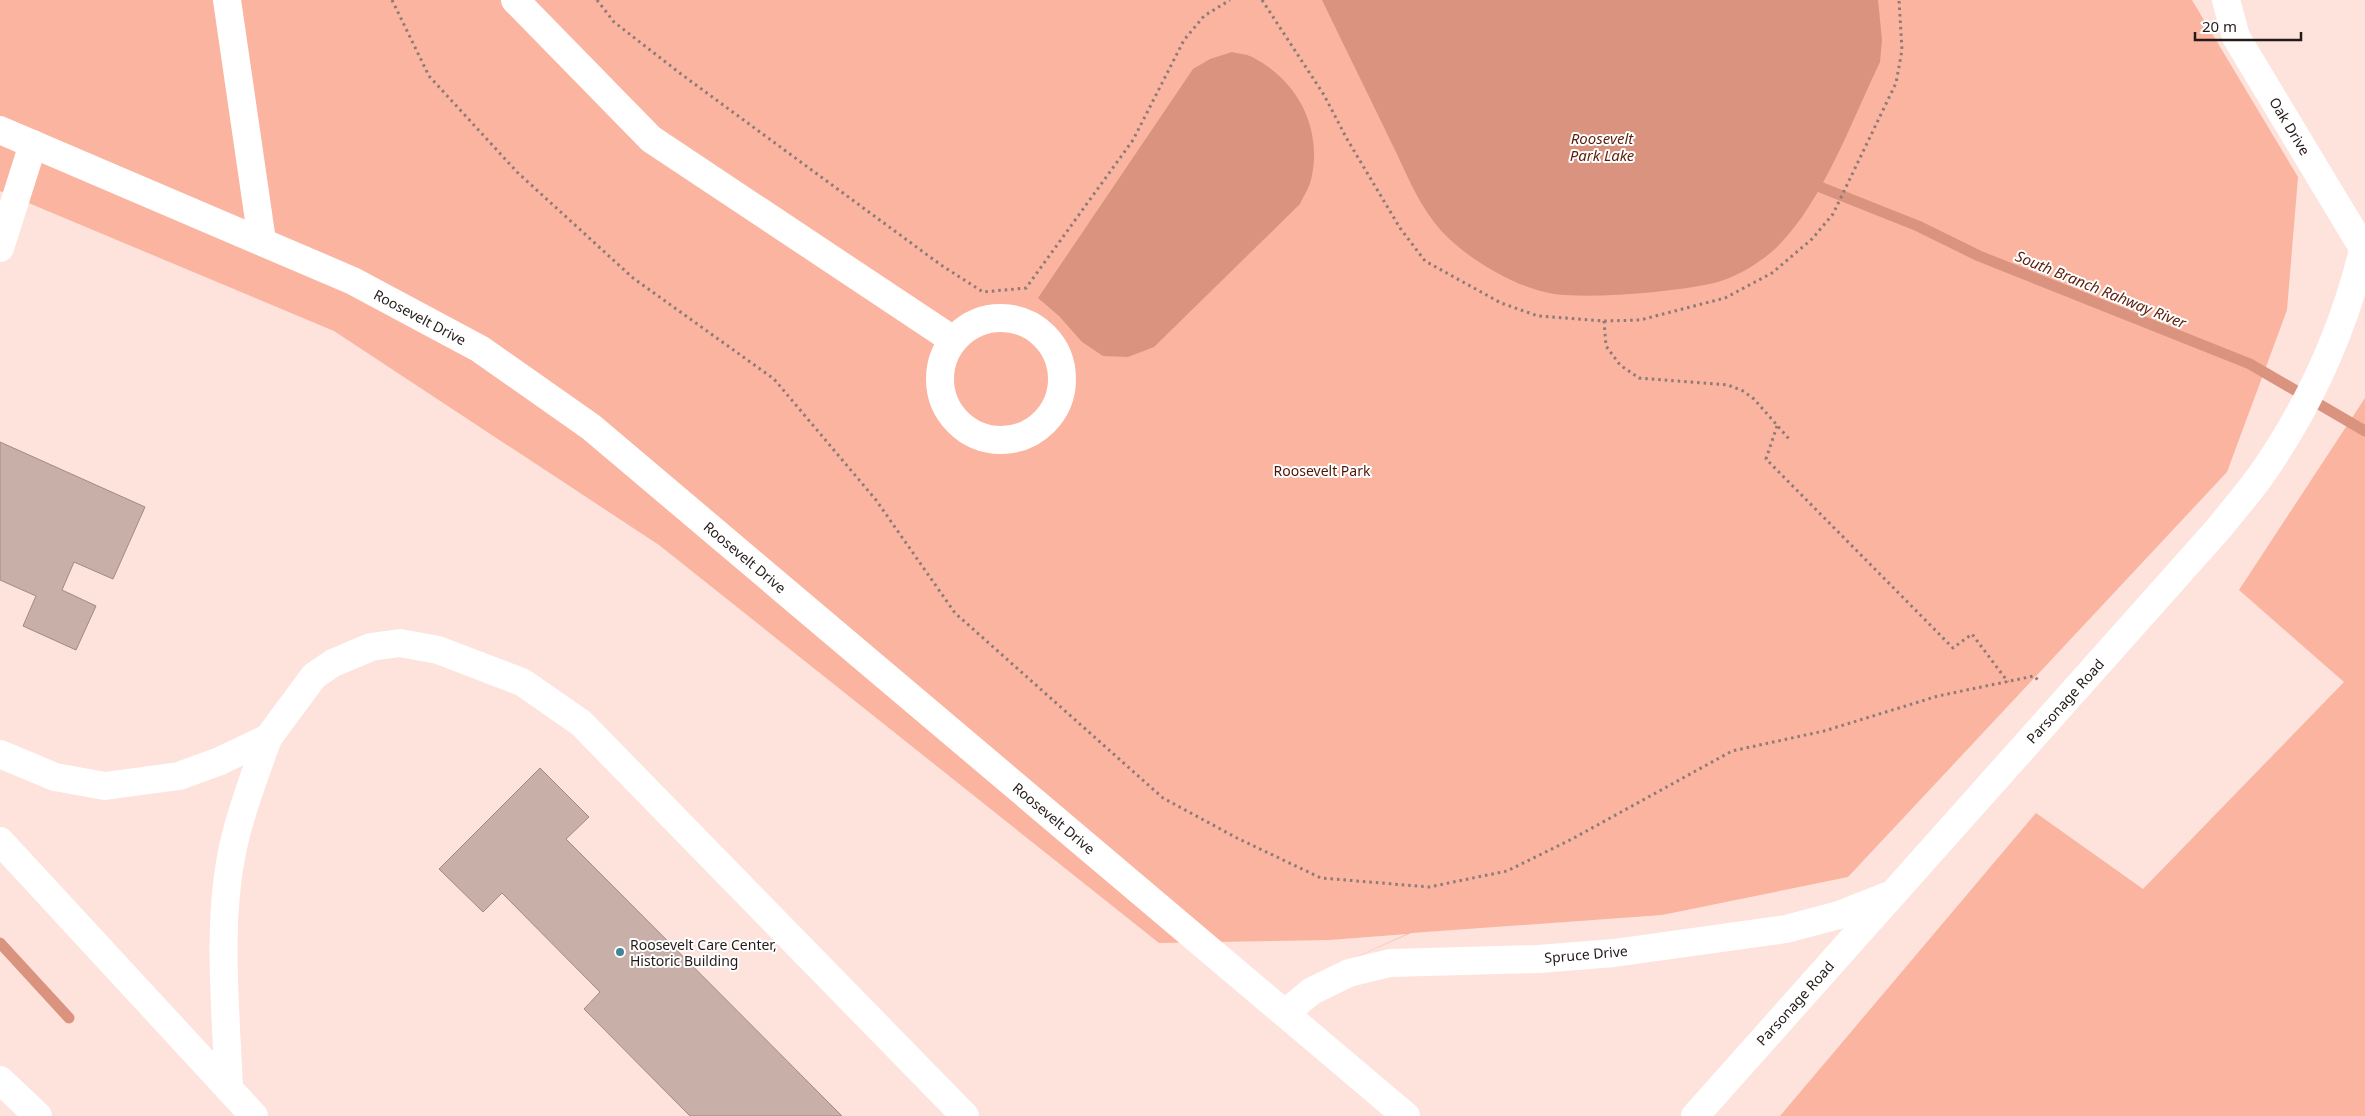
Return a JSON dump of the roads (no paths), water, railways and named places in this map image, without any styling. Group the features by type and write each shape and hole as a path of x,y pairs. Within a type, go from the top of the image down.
{"street":[{"path":"227,0 262,241"},
{"path":"515,0 650,139 954,340"},
{"name":"Oak Drive","path":"2226,0 2236,38 2364,245"},
{"name":"Roosevelt Drive","path":"0,130 353,281 472,345 536,387 591,427 1406,1116"},
{"path":"0,248 33,144"},
{"name":"Parsonage Road","path":"1695,1116 2220,527 2264,471 2318,379 2351,296 2364,245"},
{"path":"1008,318 1028,324 1044,336 1056,353 1062,372 1060,393 1052,412 1039,427 1022,437 1003,441 983,438 965,429 951,415 942,397 940,377 944,357 954,340 969,327 988,319 1008,318"},
{"path":"229,1089 225,943 228,888 234,843 268,738 314,676 333,663 371,647 400,644 438,650 522,682 581,723 965,1116"},
{"path":"0,754 55,777 105,786 179,776 220,761 268,738"},
{"path":"0,841 254,1116"},
{"name":"Spruce Drive","path":"1285,1013 1312,991 1349,973 1390,963 1539,959 1614,953 1786,929 1839,915 1893,894"},
{"path":"0,1080 38,1116"}],"water":[{"name":"Roosevelt Park Lake","path":"1322,0 1878,0 1882,40 1880,62 1822,185 1793,229 1763,259 1730,278 1697,286 1656,292 1612,295 1554,294 1522,285 1488,268 1457,246 1434,222 1411,184"},
{"path":"1232,52 1252,57 1270,68 1284,80 1304,109 1313,143 1314,161 1309,186 1300,204 1154,347 1128,357 1103,356 1082,342 1059,316 1038,298 1193,69 1210,59"}],"waterway":[{"name":"South Branch Rahway River","path":"1820,187 1918,226 1979,256 2250,364 2365,431"},
{"name":"South Branch Rahway River","path":"0,943 69,1018"}],"place":[{"name":"Roosevelt Care Center, Historic Building","path":"620,952"}],"park label":[{"name":"Roosevelt Park","path":"1322,470"}]}
